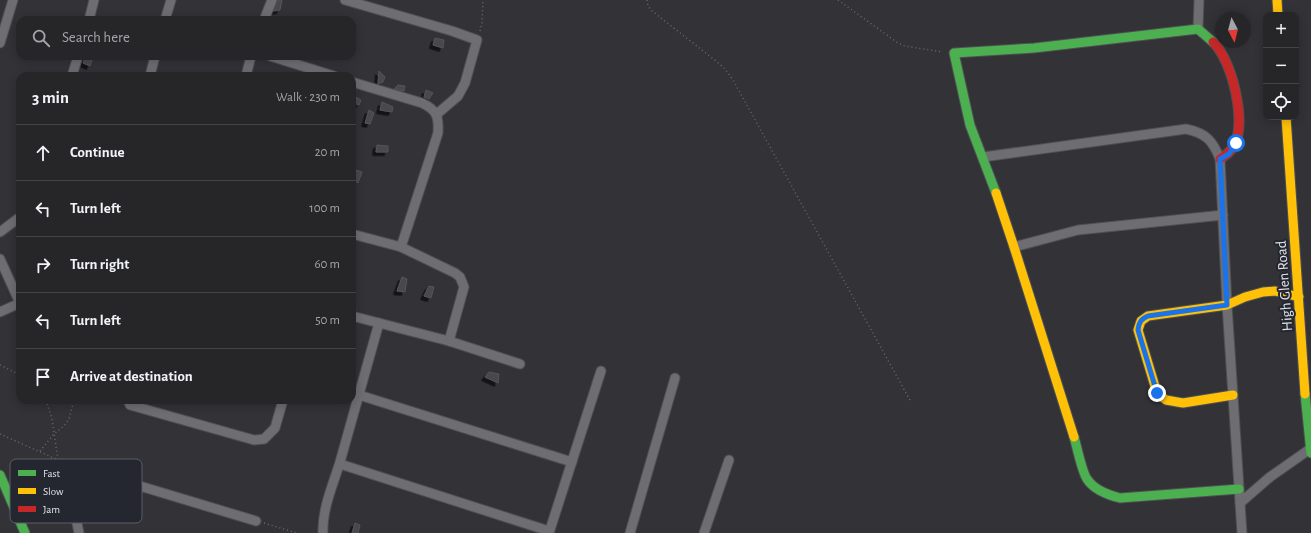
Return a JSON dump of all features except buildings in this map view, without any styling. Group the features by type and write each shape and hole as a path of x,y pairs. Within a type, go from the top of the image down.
{"street":[{"path":"0,43 13,0"},
{"path":"89,16 94,0"},
{"path":"166,16 171,0"},
{"path":"266,16 272,0"},
{"path":"345,0 452,31 477,40 462,89 458,96 437,114"},
{"path":"1198,29 1199,0"},
{"path":"1277,0 1278,12"},
{"path":"1220,159 1229,154 1236,143 1239,122 1235,91 1231,70 1222,50 1198,29 1034,48 954,54 970,125 983,157 1014,247 1087,479 1097,490 1107,496 1120,498 1239,488"},
{"path":"73,72 77,60"},
{"path":"151,72 154,60"},
{"path":"247,72 250,60"},
{"path":"283,60 321,72"},
{"path":"356,83 422,103 430,107 437,114 438,133 401,248"},
{"name":"High Glen Road","path":"1286,120 1310,451"},
{"path":"983,157 1186,129 1198,131 1208,138 1215,147 1220,159 1227,305 1242,533"},
{"path":"1014,247 1078,230 1223,215"},
{"path":"0,232 16,220"},
{"path":"356,235 401,248 455,272 463,283 463,292 449,341"},
{"path":"0,259 16,294"},
{"path":"1233,395 1183,403 1166,400 1157,393 1138,330 1142,319 1148,316 1227,305 1245,297 1263,292 1275,291 1298,298"},
{"path":"0,312 16,305"},
{"path":"356,317 449,341 520,364"},
{"path":"323,533 324,512 340,464 379,323"},
{"path":"340,464 549,532 601,371"},
{"path":"630,533 675,378"},
{"path":"359,395 572,462"},
{"path":"130,404 254,440 264,438 275,428 282,404"},
{"path":"1240,503 1270,478 1310,451"},
{"path":"704,533 729,460"},
{"path":"0,475 10,498"},
{"path":"142,487 256,521"},
{"path":"21,523 25,533"},
{"path":"78,523 79,533"}],"path":[{"path":"477,40 482,23 483,0"},
{"path":"647,0 648,6 652,12 716,61 725,69 733,80 911,402"},
{"path":"838,0 898,43 905,46 954,54"},
{"path":"0,365 16,373"},
{"path":"47,404 58,459"},
{"path":"40,451 69,419 73,404"},
{"path":"0,434 56,459"},
{"path":"256,521 297,533"}],"traffic: fast":[{"path":"996,193 970,125 954,53 1034,48 1198,29 1213,42"},
{"path":"1305,394 1311,453"},
{"path":"1074,437 1081,465 1085,476 1090,483 1102,492 1120,498 1239,489"},
{"path":"0,475 10,498"},
{"path":"21,523 25,533"}],"traffic: slow":[{"path":"1277,0 1278,12"},
{"path":"1286,120 1305,394"},
{"path":"996,193 1074,437"},
{"path":"1233,395 1183,403 1166,400 1157,393 1138,330 1141,321 1148,316 1227,305 1245,297 1263,292 1275,291 1299,297"}],"traffic: jam":[{"path":"1213,42 1226,62 1231,76 1238,105 1239,120 1235,144 1231,151 1220,159"}],"route":[{"path":"1157,393 1138,330 1142,319 1148,316 1227,305 1220,159 1229,154 1236,143"}]}
